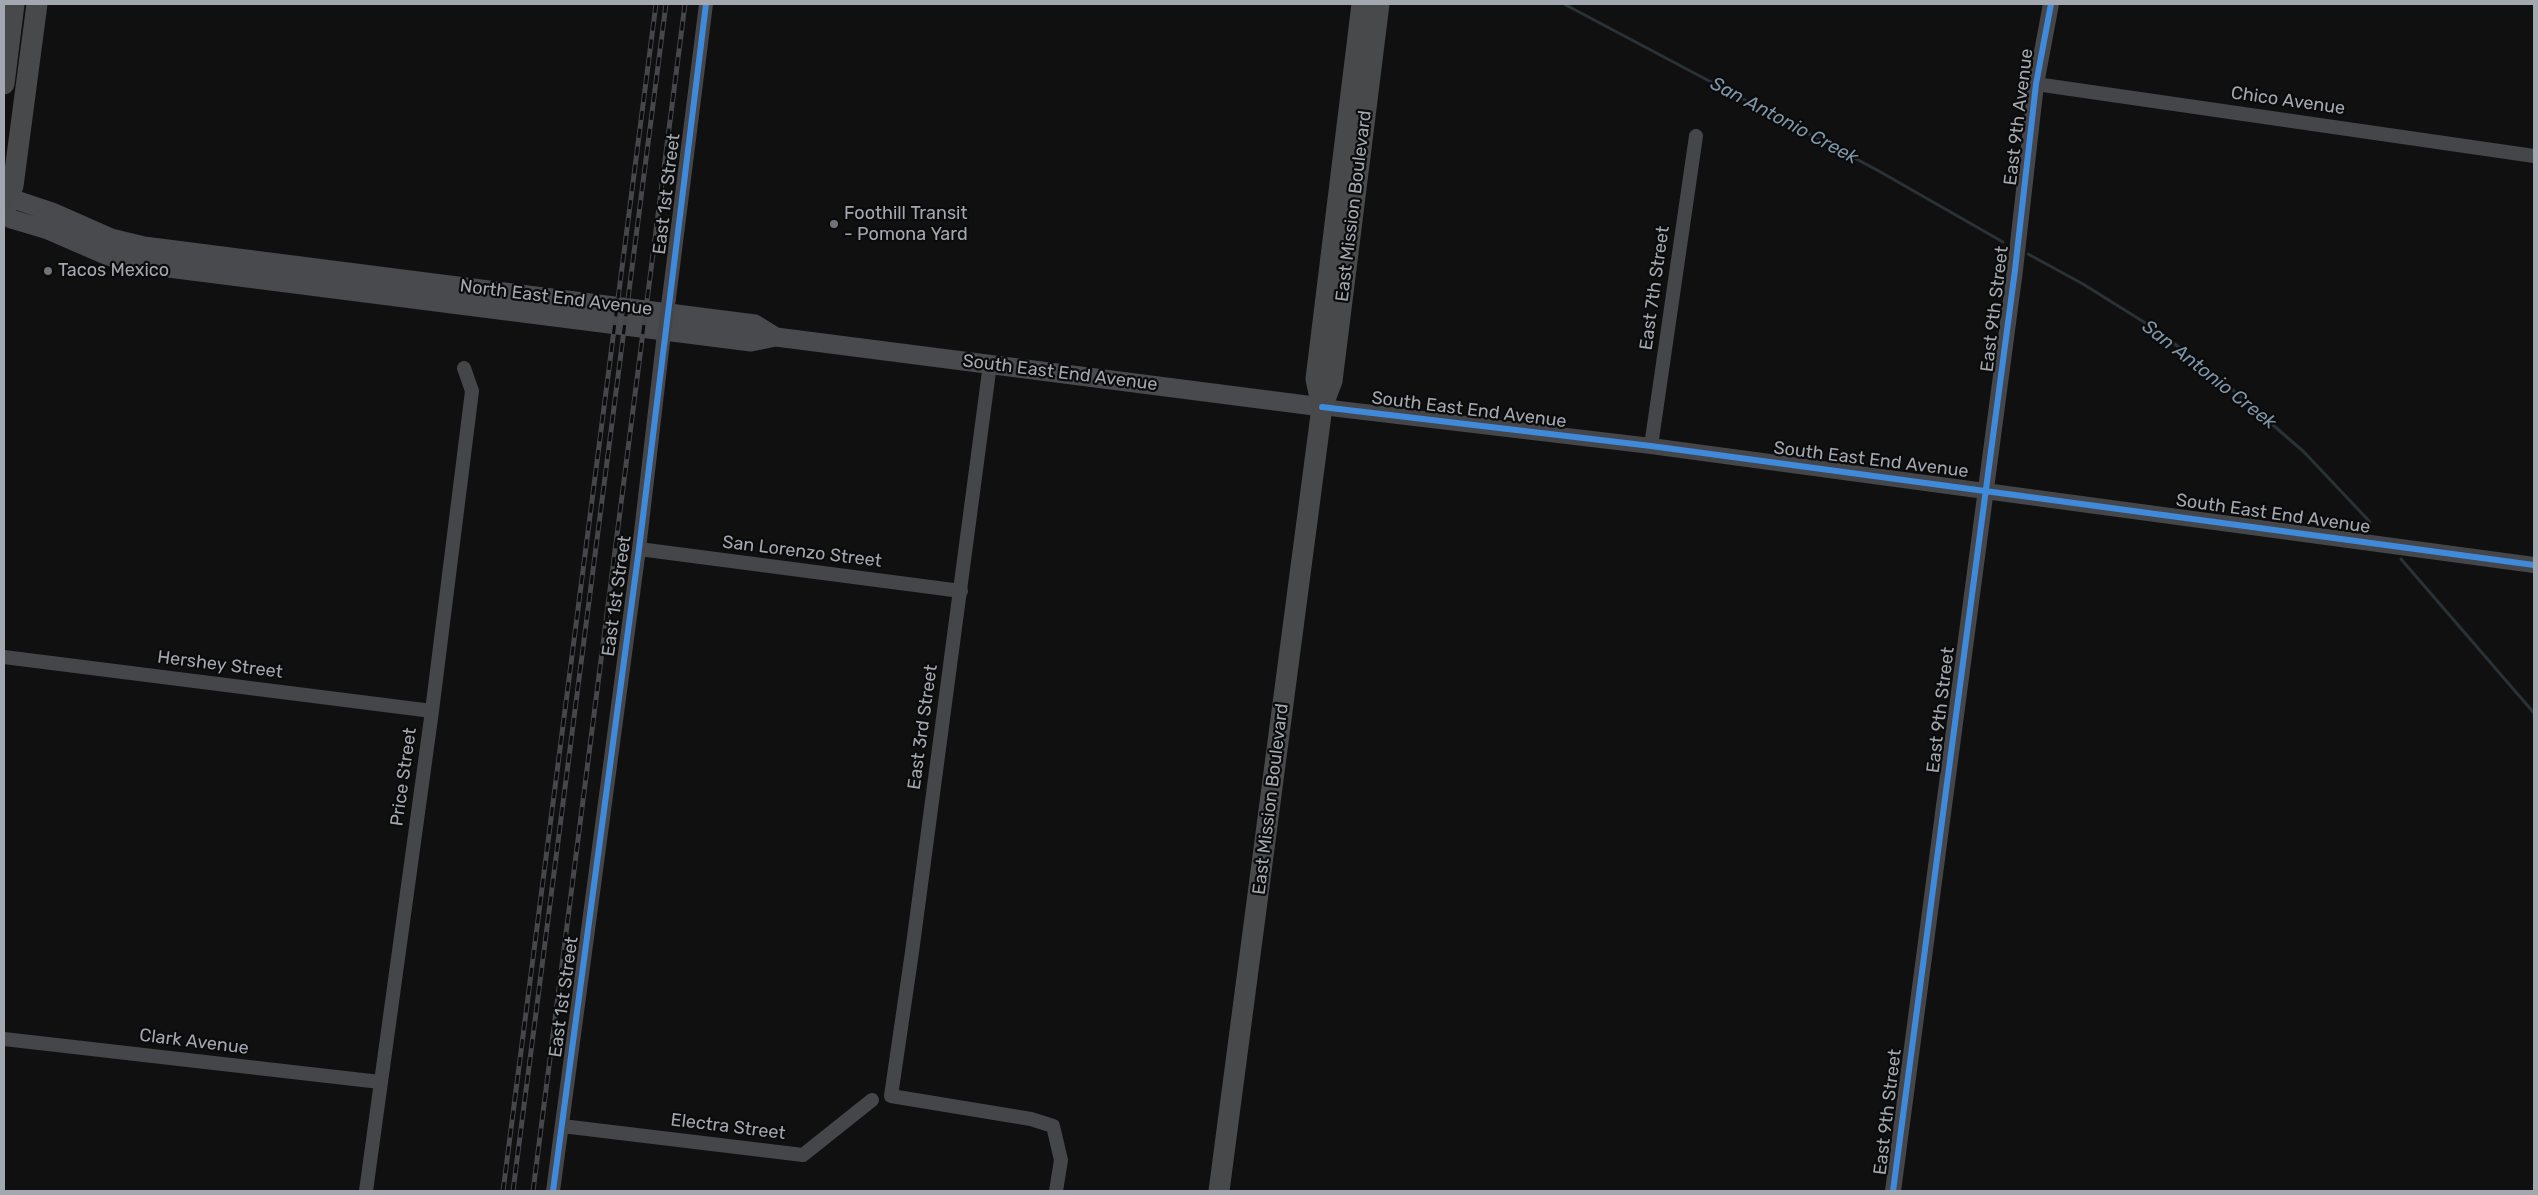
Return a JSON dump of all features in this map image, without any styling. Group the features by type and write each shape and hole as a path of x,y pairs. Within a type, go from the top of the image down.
{"main road":[{"path":"4,84 14,4"},
{"path":"4,199 13,186 37,4"},
{"name":"East Mission Boulevard","path":"1322,407 1316,379 1362,4"},
{"name":"East Mission Boulevard","path":"1219,1191 1322,407 1332,381 1380,4"},
{"name":"North East End Avenue","path":"4,204 12,199 52,212 111,238 144,246 755,324 776,336"},
{"name":"North East End Avenue","path":"4,211 11,219 48,230 108,256 145,265 751,342 776,336"},
{"path":"262,280 265,261"},
{"name":"South East End Avenue","path":"776,336 1322,407"}],"street":[{"name":"East 1st Street","path":"553,1191 639,550 663,342 706,4"},
{"name":"East 9th Avenue","path":"2020,234 2036,84 2051,4"},
{"name":"Chico Avenue","path":"2036,84 2534,156"},
{"name":"East 7th Street","path":"1652,446 1696,136"},
{"name":"East 9th Street","path":"1893,1191 2020,234"},
{"name":"East 3rd Street","path":"990,364 961,591 891,1096 1031,1118 1053,1126 1061,1160 1056,1191"},
{"name":"Price Street","path":"366,1191 432,711 472,391 464,368"},
{"name":"South East End Avenue","path":"1322,407 1652,446 2534,565"},
{"name":"San Lorenzo Street","path":"639,550 961,591"},
{"name":"Hershey Street","path":"4,657 432,711"},
{"name":"Clark Avenue","path":"4,1039 380,1082"},
{"name":"Electra Street","path":"562,1126 803,1155 872,1100"}],"waterway":[{"name":"San Antonio Creek","path":"1564,4 1877,170 2003,242"},
{"name":"San Antonio Creek","path":"2028,254 2083,284 2155,329 2219,378 2304,452 2370,522"},
{"name":"San Antonio Creek","path":"2401,559 2534,713"}],"railway":[{"path":"503,1191 656,4"},
{"path":"513,1191 666,4"},
{"path":"533,1191 685,4"}],"cycle path":[{"path":"553,1191 639,549 706,4"},
{"path":"1893,1191 2015,270 2036,84 2051,4"},
{"path":"1322,407 1651,446 2534,565"}],"place":[{"name":"Foothill Transit - Pomona Yard","path":"834,224"},
{"name":"Tacos Mexico","path":"48,271"}]}
